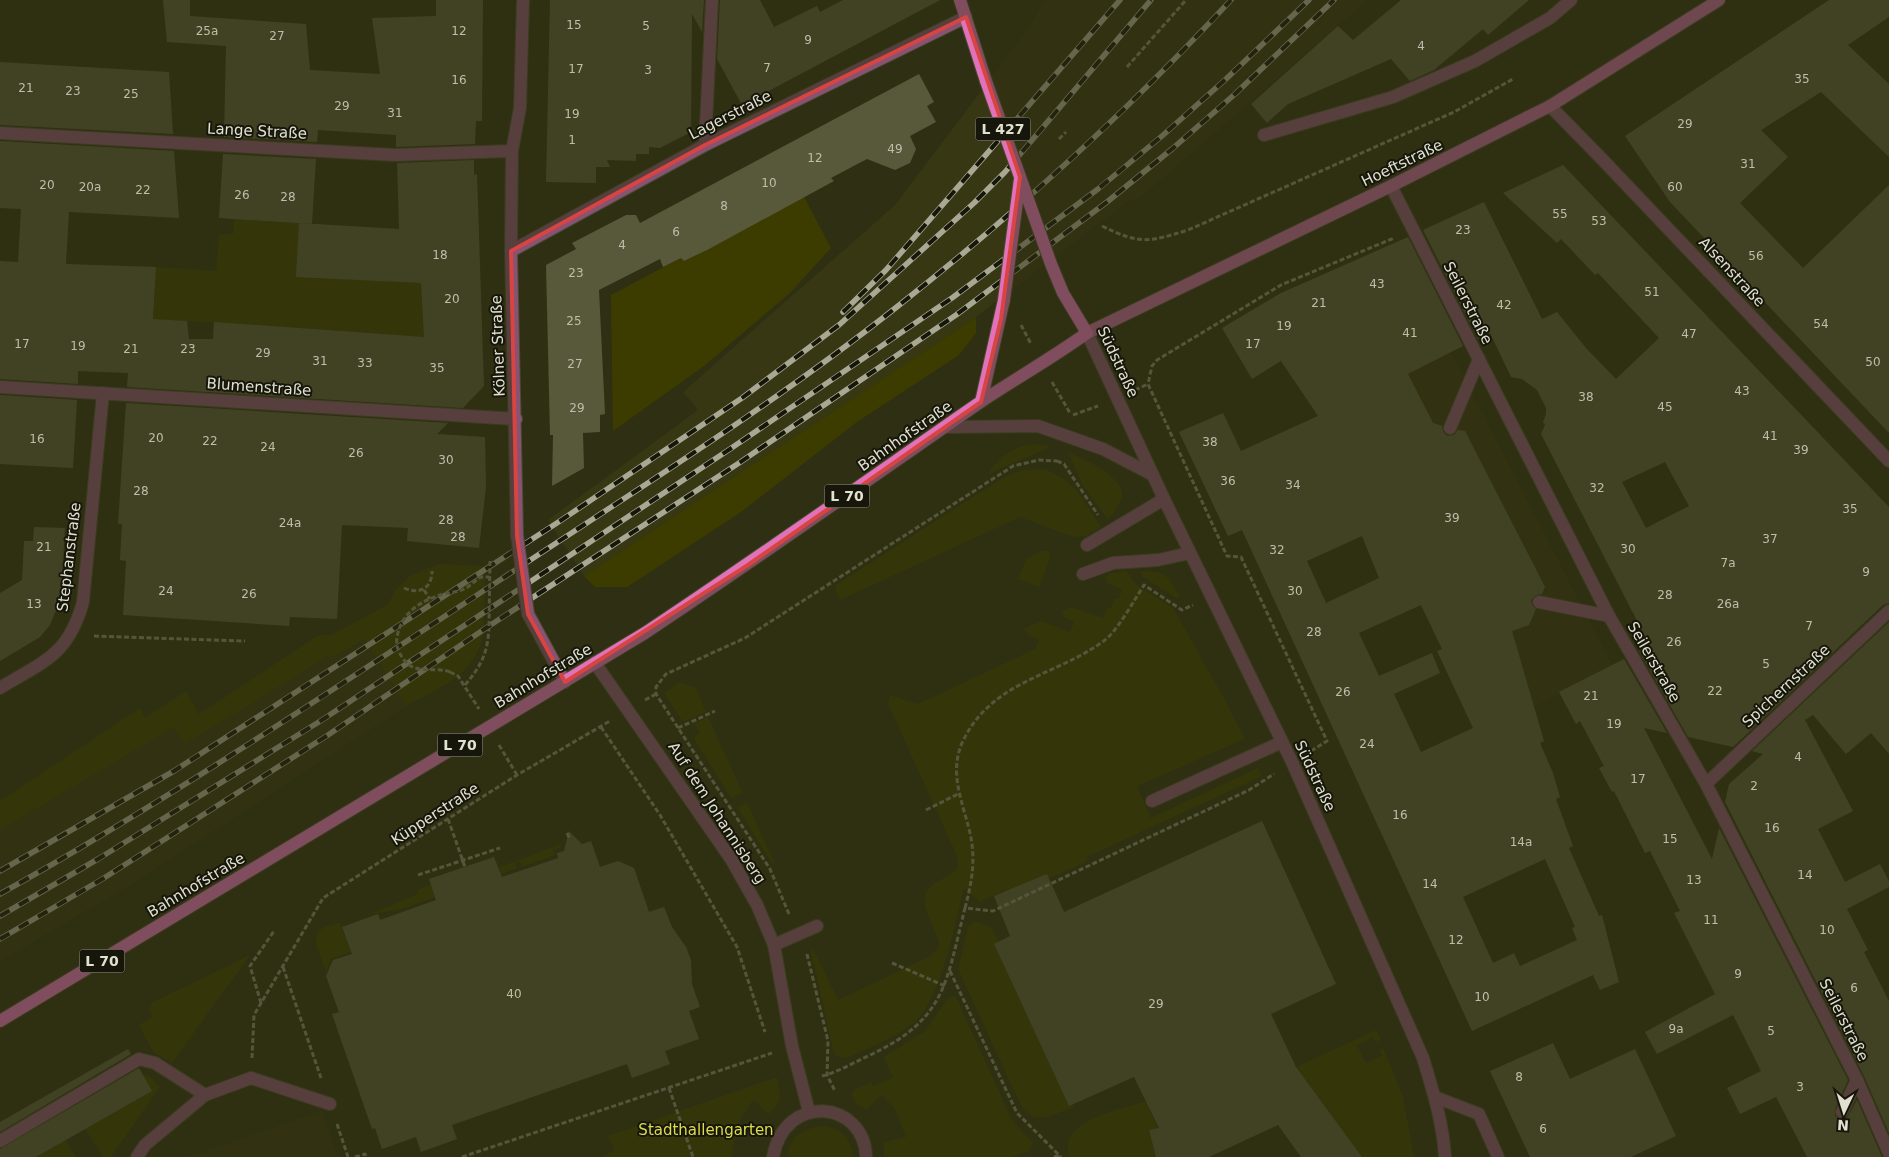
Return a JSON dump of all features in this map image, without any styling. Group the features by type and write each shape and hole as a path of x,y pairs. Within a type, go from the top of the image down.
{"main road":[{"name":"Hoeftstraße","path":"1087,333 1391,186 1550,106 1719,0"},
{"name":"L 427","path":"963,1 966,17 986,81 1020,177"},
{"name":"Südstraße","path":"1020,177 1063,293 1087,333"},
{"path":"981,402 1004,300 1020,177"},
{"name":"Bahnhofstraße","path":"0,1021 646,633 748,565 981,402 1042,365 1087,333"}],"street":[{"name":"Kölner Straße","path":"523,0 520,108 512,151 511,251 517,536 528,614 565,682"},
{"path":"705,146 712,0"},
{"path":"1264,135 1393,96 1448,73 1475,61 1550,18 1571,0"},
{"name":"Lagerstraße","path":"511,251 705,146 966,17"},
{"name":"Alsenstraße","path":"1550,106 1600,156 1889,461"},
{"name":"Lange Straße","path":"0,133 395,155 512,151"},
{"name":"Seilerstraße","path":"1391,186 1609,616 1706,784 1857,1080 1889,1153"},
{"name":"Südstraße","path":"1087,333 1164,499 1292,762 1423,1058 1444,1140 1446,1157"},
{"path":"1450,428 1479,359"},
{"name":"Blumenstraße","path":"0,387 516,419"},
{"name":"Stephanstraße","path":"0,688 53,655 64,645 77,622 83,602 103,394"},
{"path":"946,427 1038,426 1103,449 1153,475"},
{"path":"1087,545 1164,499"},
{"path":"1082,574 1114,563 1158,560 1190,553"},
{"path":"1539,602 1609,616"},
{"name":"Spichernstraße","path":"1706,784 1889,611"},
{"name":"Auf dem Johannisberg","path":"595,663 731,859 757,905 774,945 792,1046 809,1112"},
{"path":"1152,801 1282,742"},
{"path":"774,945 816,926"},
{"path":"0,1141 139,1059 155,1063 205,1094"},
{"path":"136,1157 145,1145 205,1094 251,1078 330,1104"},
{"path":"1842,1112 1857,1080"},
{"path":"1434,1097 1479,1114 1498,1157"},
{"path":"774,1157 776,1142 783,1128 794,1118 809,1112 831,1113 851,1122 861,1135 866,1157"}],"path":[{"path":"1128,67 1186,0"},
{"path":"1102,226 1138,241 1157,240 1188,230 1454,112 1513,79"},
{"path":"1059,139 1066,132"},
{"path":"965,908 993,911 1250,790 1327,741 1241,557 1228,556 1148,384 1152,366 1157,360 1281,285 1413,229"},
{"path":"1057,461 1065,434"},
{"path":"837,1094 827,1075 828,1041 810,960 770,869 656,694 656,687 666,674 745,638 968,492 1013,466 1040,460 1057,461 1064,464 1110,533"},
{"path":"465,685 477,671 488,647 490,559"},
{"path":"1128,563 1144,584 1182,610 1211,596"},
{"path":"404,588 418,592 424,590 430,584 432,571"},
{"path":"450,672 418,669 410,665 400,655 396,641 400,622 408,613 430,599 467,588 481,576 489,577"},
{"path":"802,1082 827,1075 882,1050 914,1030 933,1008 945,986 950,970 974,868 970,834 958,794 959,754 963,741 987,708 1020,683 1106,639 1144,584"},
{"path":"424,590 430,599"},
{"path":"71,635 245,641"},
{"name":"Küpperstraße","path":"251,1078 254,1015 323,898 517,775 628,709"},
{"path":"678,728 715,711"},
{"path":"601,726 660,814 737,947 766,1035"},
{"path":"926,810 958,794"},
{"path":"448,819 465,867"},
{"path":"567,833 570,838"},
{"path":"418,875 500,848"},
{"path":"260,1003 250,966 274,930"},
{"path":"892,963 945,986"},
{"path":"283,967 348,1157"},
{"path":"950,970 1017,1113 1061,1156"},
{"path":"769,1044 774,1062"},
{"path":"462,1157 792,1046"},
{"path":"668,1088 693,1157"},
{"path":"355,1157 366,1154 367,1157"},
{"path":"1054,1157 1061,1156"}],"highlighted area":[{"path":"966,17 1020,177 1001,319 981,402 748,565 565,682 528,614 517,536 511,251 705,145"}],"shaded area":[{"path":"1045,0 1367,0 1141,197 1127,202 976,317 584,576 548,520 698,410 683,392 895,205 1031,25"},
{"path":"1451,353 1612,665 1526,711 1320,419"},
{"path":"366,639 406,706 132,884 0,961 0,830 174,726 185,744 330,655 333,658"},
{"path":"322,1111 338,1157 189,1157"}],"green space":[{"path":"802,193 831,248 790,293 704,366 613,431 611,295 681,258 684,261 695,256"},
{"path":"234,219 312,224 297,276 421,283 439,350 340,331 153,319 156,267 216,271 219,234 233,234"},
{"path":"976,317 976,333 959,355 857,422 741,512 627,587 595,587 584,576"},
{"path":"1031,444 1051,446 990,474 989,471 1007,453"},
{"path":"1068,452 1108,473 1119,485 1122,492 1121,500 1108,520 1082,484"},
{"path":"1043,469 1064,479 1078,492 1101,527 1086,536 1073,537 1020,517 840,600 836,592 836,585 1004,477 1022,470"},
{"path":"1039,551 1049,551 1051,556 1039,587 1018,579 1026,560"},
{"path":"438,564 485,566 483,637 481,644 469,666 450,682 406,706 365,639 332,658 330,655 185,744 174,727 0,830 0,801 140,708 145,718 186,691 199,714 319,635 331,635 387,605 397,588 410,576"},
{"path":"1126,571 1137,585 1173,608 1245,739 1137,786 1151,818 1258,768 1262,776 1087,857 1088,861 1009,897 1005,890 980,902 964,888 939,981 922,1014 911,1025 878,1044 843,1059 834,1054 811,952 813,948 838,1000 932,955 939,945 925,908 924,900 926,893 930,887 951,874 958,867 957,856 888,704 890,695 918,704 1035,649 1039,640 1029,636 1024,629 1041,621 1070,632 1074,622 1065,618 1061,612 1072,607 1103,618 1107,607 1111,608 1115,598 1119,599 1122,589 1107,583 1105,577 1110,573"},
{"path":"1140,571 1161,573 1173,584 1180,597 1176,598 1142,576"},
{"path":"680,682 696,688 706,712 683,722 664,693"},
{"path":"708,717 743,793 731,798 693,737 700,733 694,723"},
{"path":"747,802 775,864 771,862 737,807"},
{"path":"561,844 561,847 553,850 555,855 522,867 520,861 515,863 517,868 501,874 499,867"},
{"path":"432,884 436,897 402,909 367,915 418,894 417,890"},
{"path":"975,921 992,928 999,942 994,944 1069,1106 1073,1104 1074,1107 1048,1117 1035,1118 1024,1110 1016,1095 958,969 968,926"},
{"path":"340,923 351,952 331,959 326,971 316,944 317,933 324,927"},
{"path":"250,955 172,1063 153,1052 139,1025 153,1016 148,1008 152,1005 151,1003"},
{"path":"952,996 956,997 1012,1120 1033,1143 1030,1151 1012,1157 884,1157 884,1142 906,1137 895,1109 882,1095 866,1110 854,1101 851,1095 855,1089 871,1082 873,1086 893,1078 884,1057 925,1031 946,1001"},
{"path":"1376,1030 1381,1040 1376,1042 1373,1037 1357,1045 1366,1063 1382,1056 1379,1050 1383,1048 1403,1096 1414,1157 1362,1157 1296,1067"},
{"path":"141,1073 152,1078 160,1087 111,1157 103,1157 85,1129 152,1091"},
{"name":"Stadthallengarten","path":"777,1077 780,1097 777,1105 769,1114 753,1100 737,1125 732,1157 602,1157 614,1150 608,1136"},
{"path":"1146,1101 1158,1128 1149,1130 1156,1157 1070,1157 1068,1144 1073,1134 1082,1125 1108,1112"},
{"path":"823,1126 835,1129 848,1140 853,1157 788,1157 791,1144 798,1134"},
{"path":"66,1140 76,1157 36,1157"}],"building":[{"path":"163,0 190,0 190,16 306,24 310,70 380,74 372,18 436,16 436,0 483,0 482,121 476,121 475,144 396,147 396,135 318,130 317,142 224,137 226,46 167,42"},
{"path":"550,0 704,0 702,32 692,14 691,132 660,148 649,147 649,154 636,154 636,161 607,160 610,167 596,167 596,183 546,182"},
{"path":"720,0 760,0 774,27 817,6 820,12 843,0 940,0 742,105 717,59"},
{"path":"1401,0 1529,0 1488,35 1483,29 1434,70 1410,81 1391,59 1288,104 1267,123 1251,104 1338,26 1353,40"},
{"path":"1829,0 1889,0 1889,17 1848,45 1889,84 1889,157 1821,92 1761,130 1788,157 1740,203 1803,268 1889,185 1889,433 1670,202 1625,136"},
{"path":"0,62 169,72 173,134 0,125"},
{"path":"919,74 934,102 927,106 936,122 910,136 916,149 910,163 895,170 867,159 831,178 834,181 709,249 684,261 681,258 663,267 660,259 599,290 605,414 600,415 600,432 583,433 584,468 552,486 553,435 550,435 546,265 576,249 572,243 626,215 636,215 640,223"},
{"path":"0,141 174,151 179,218 69,212 66,264 156,267 153,319 187,321 189,339 213,339 214,322 424,337 421,283 296,277 299,223 399,229 397,163 474,160 474,175 477,174 484,386 463,408 127,387 128,373 78,371 78,384 0,379 0,261 18,262 21,209 0,208"},
{"path":"223,154 316,159 312,224 219,218"},
{"path":"1563,165 1889,507 1889,603 1883,605 1733,747 1688,737 1639,651 1650,646 1541,434 1545,425 1543,422 1546,408 1537,390 1522,379 1511,377 1490,333 1478,339 1423,230 1484,202 1542,319 1557,312 1586,348 1616,379 1659,338 1598,273 1595,275 1561,239 1557,243 1503,193","holes":["1665,462 1689,506 1646,528 1622,482"]},
{"path":"1408,237 1463,346 1408,374 1433,423 1442,426 1443,432 1447,436 1454,435 1458,430 1465,431 1545,587 1542,594 1536,595 1531,600 1532,605 1536,609 1529,625 1512,631 1544,741 1540,743 1553,773 1560,797 1556,799 1573,846 1569,848 1599,916 1602,915 1619,982 1600,990 1593,975 1472,1031 1242,530 1228,536 1179,432 1223,413 1241,451 1318,416 1281,361 1252,379 1222,328 1281,293","holes":["1362,536 1379,578 1326,603 1307,561","1421,605 1442,649 1437,651 1473,728 1421,752 1394,694 1440,673 1432,653 1379,676 1359,633","1545,859 1575,927 1572,928 1577,940 1520,966 1514,953 1493,963 1463,897"]},
{"path":"0,395 77,400 73,468 0,464"},
{"path":"126,403 448,423 437,434 485,437 486,487 479,548 407,541 408,528 342,525 337,619 290,617 289,626 123,615 126,561 120,560 122,524 118,524"},
{"path":"34,527 65,528 61,598 50,625 40,637 0,661 0,593 22,580 24,541 33,541"},
{"path":"1889,622 1889,754 1871,733 1846,754 1813,715 1805,720 1853,811 1818,829 1845,882 1880,864 1889,881 1889,887 1847,909 1868,950 1864,952 1889,1001 1889,1133 1864,1076 1725,802 1729,784 1763,754 1752,751"},
{"path":"1624,659 1667,733 1644,728 1712,859 1719,828 1848,1080 1835,1109 1835,1116 1842,1120 1847,1118 1857,1100 1882,1157 1807,1157 1776,1097 1740,1114 1727,1088 1761,1071 1733,1015 1657,1054 1645,1032 1715,994 1674,913 1680,911 1650,851 1645,853 1614,791 1612,792 1599,768 1604,766 1580,721 1576,724 1559,692"},
{"path":"1262,821 1336,984 1271,1014 1296,1067 1362,1157 1301,1157 1278,1125 1209,1157 1156,1157 1149,1130 1159,1128 1134,1077 1069,1106 994,944 1010,936 994,896 1047,874 1064,912"},
{"path":"569,831 582,844 591,841 600,867 618,861 634,868 649,912 664,907 672,927 686,947 691,960 692,984 700,1007 689,1011 699,1039 665,1051 670,1064 632,1078 627,1064 452,1125 457,1139 421,1152 416,1137 382,1149 375,1128 372,1129 332,1014 339,1012 326,976 333,960 352,954 342,927 378,914 380,920 436,900 429,879 494,857 502,877 558,858 557,853 564,851"},
{"path":"1553,1043 1570,1079 1635,1049 1676,1136 1631,1157 1530,1157 1490,1071"},
{"path":"128,1049 131,1054 0,1132 0,1122"},
{"path":"139,1068 152,1091 36,1157 0,1157 0,1149"}],"railway":[{"path":"843,312 886,270 1120,0"},
{"path":"0,871 174,771 560,521 742,398 839,325 974,203 1005,172 1151,0"},
{"path":"0,894 127,820 253,741 652,481 802,378 942,271 1028,198 1152,82 1231,0"},
{"path":"0,916 98,859 322,720 730,449 952,298 1098,189 1162,136 1226,79 1309,0"},
{"path":"0,939 104,878 328,735 489,626 739,463 956,315 1107,202 1172,149 1235,94 1334,0"}]}
